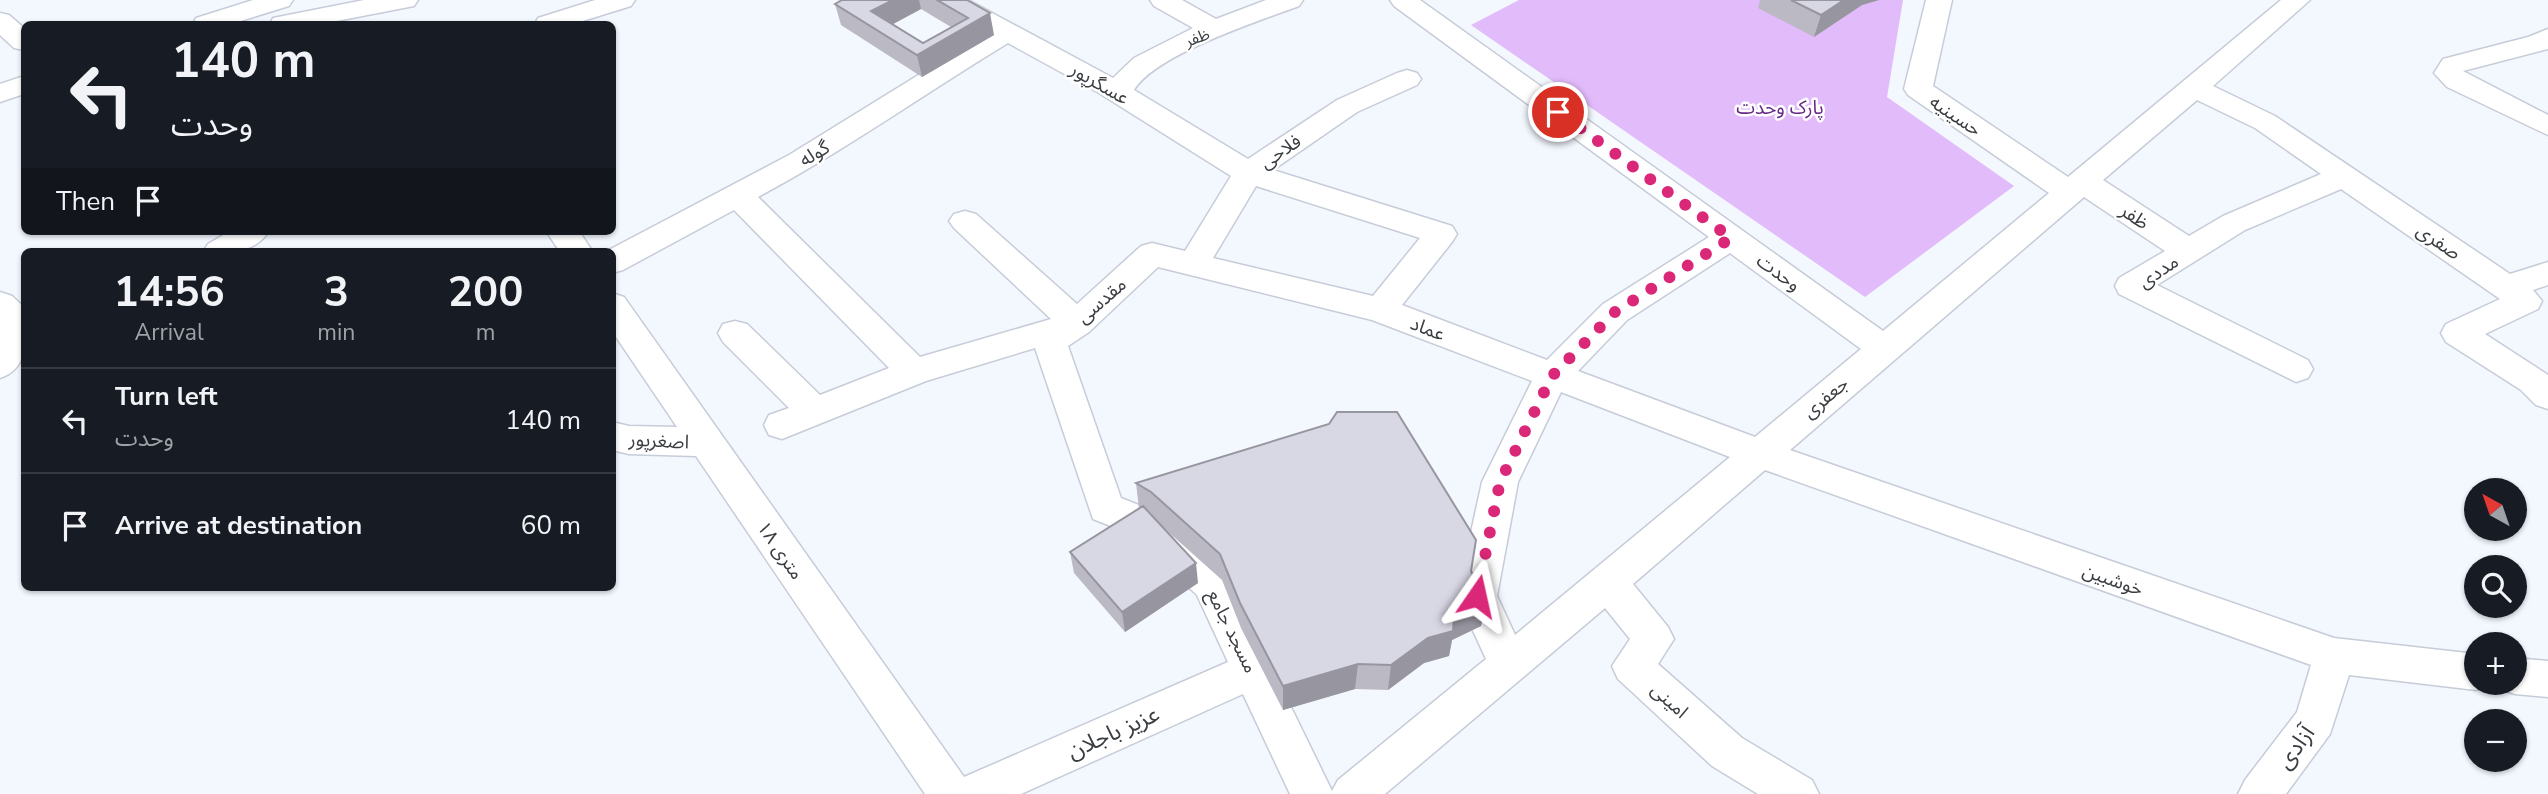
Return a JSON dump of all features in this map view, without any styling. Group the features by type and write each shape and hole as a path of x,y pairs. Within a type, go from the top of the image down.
{"street":[{"path":"298,21 405,0 420,21"},
{"path":"557,21 622,0"},
{"name":"عسگرپور","path":"948,0 1118,93 1248,173"},
{"path":"1163,0 1216,30"},
{"name":"وحدت","path":"1403,0 1883,348"},
{"name":"حسینیه","path":"1938,0 1917,89 2075,186"},
{"name":"جعفری","path":"1353,794 2297,0"},
{"name":"ظفر","path":"1118,93 1134,71 1171,47 1280,2"},
{"path":"220,21 268,11"},
{"path":"0,21 21,39"},
{"name":"گوله","path":"616,260 800,162 882,112 930,78 1008,32"},
{"path":"2548,37 2453,65 2448,73 2456,81 2548,126"},
{"name":"فلاحی","path":"1192,264 1248,173 1347,106 1407,79"},
{"path":"0,93 21,86"},
{"name":"صفری","path":"2193,87 2266,122 2507,288"},
{"name":"عماد","path":"1248,173 1441,234 1380,310 1758,453"},
{"name":"مددی","path":"2296,369 2131,286 2234,223 2344,176"},
{"name":"ظفر","path":"2075,186 2188,251"},
{"path":"736,194 914,372"},
{"path":"965,221 1077,323"},
{"path":"225,248 247,235"},
{"path":"1508,663 1477,596 1500,482 1552,376 1615,312 1731,238"},
{"name":"مقدسی","path":"782,425 914,372 1077,323 1152,254 1380,310"},
{"path":"2507,288 2548,273"},
{"path":"2507,288 2526,301 2458,333 2533,381 2548,396"},
{"name":"۱۸ متری","path":"616,311 950,794"},
{"path":"0,365 17,341 14,320"},
{"name":"مسجد جامع","path":"1077,323 1050,342 1106,508 1146,524 1211,584 1312,794"},
{"path":"735,333 815,412"},
{"name":"اصغرپور","path":"616,437 629,440 706,442"},
{"name":"خوشبین","path":"1758,453 2334,656 2464,671"},
{"name":"امینی","path":"1608,582 1654,639 1632,666 1727,752 1797,794"},
{"name":"آزادی","path":"2260,794 2315,721 2334,656"},
{"name":"عزیز باجلان","path":"974,794 1252,670"},
{"path":"2527,677 2548,679"}],"green space":[{"name":"پارک وحدت","path":"1519,0 1903,0 1887,97 2014,186 1865,297 1471,25"}],"building":[{"path":"842,0 893,0 871,11 923,43 968,18 937,0 967,0 990,13 917,55 835,4"},
{"path":"1791,0 1844,0 1821,15"},
{"path":"1337,412 1397,412 1476,540 1471,571 1487,600 1454,616 1453,631 1428,638 1391,665 1358,664 1283,686 1240,603 1220,554 1151,492 1136,483 1329,424"},
{"path":"1143,506 1196,563 1122,612 1070,552"}],"route":[{"path":"1477,596 1500,482 1552,376 1615,312 1731,238 1558,112"}]}
